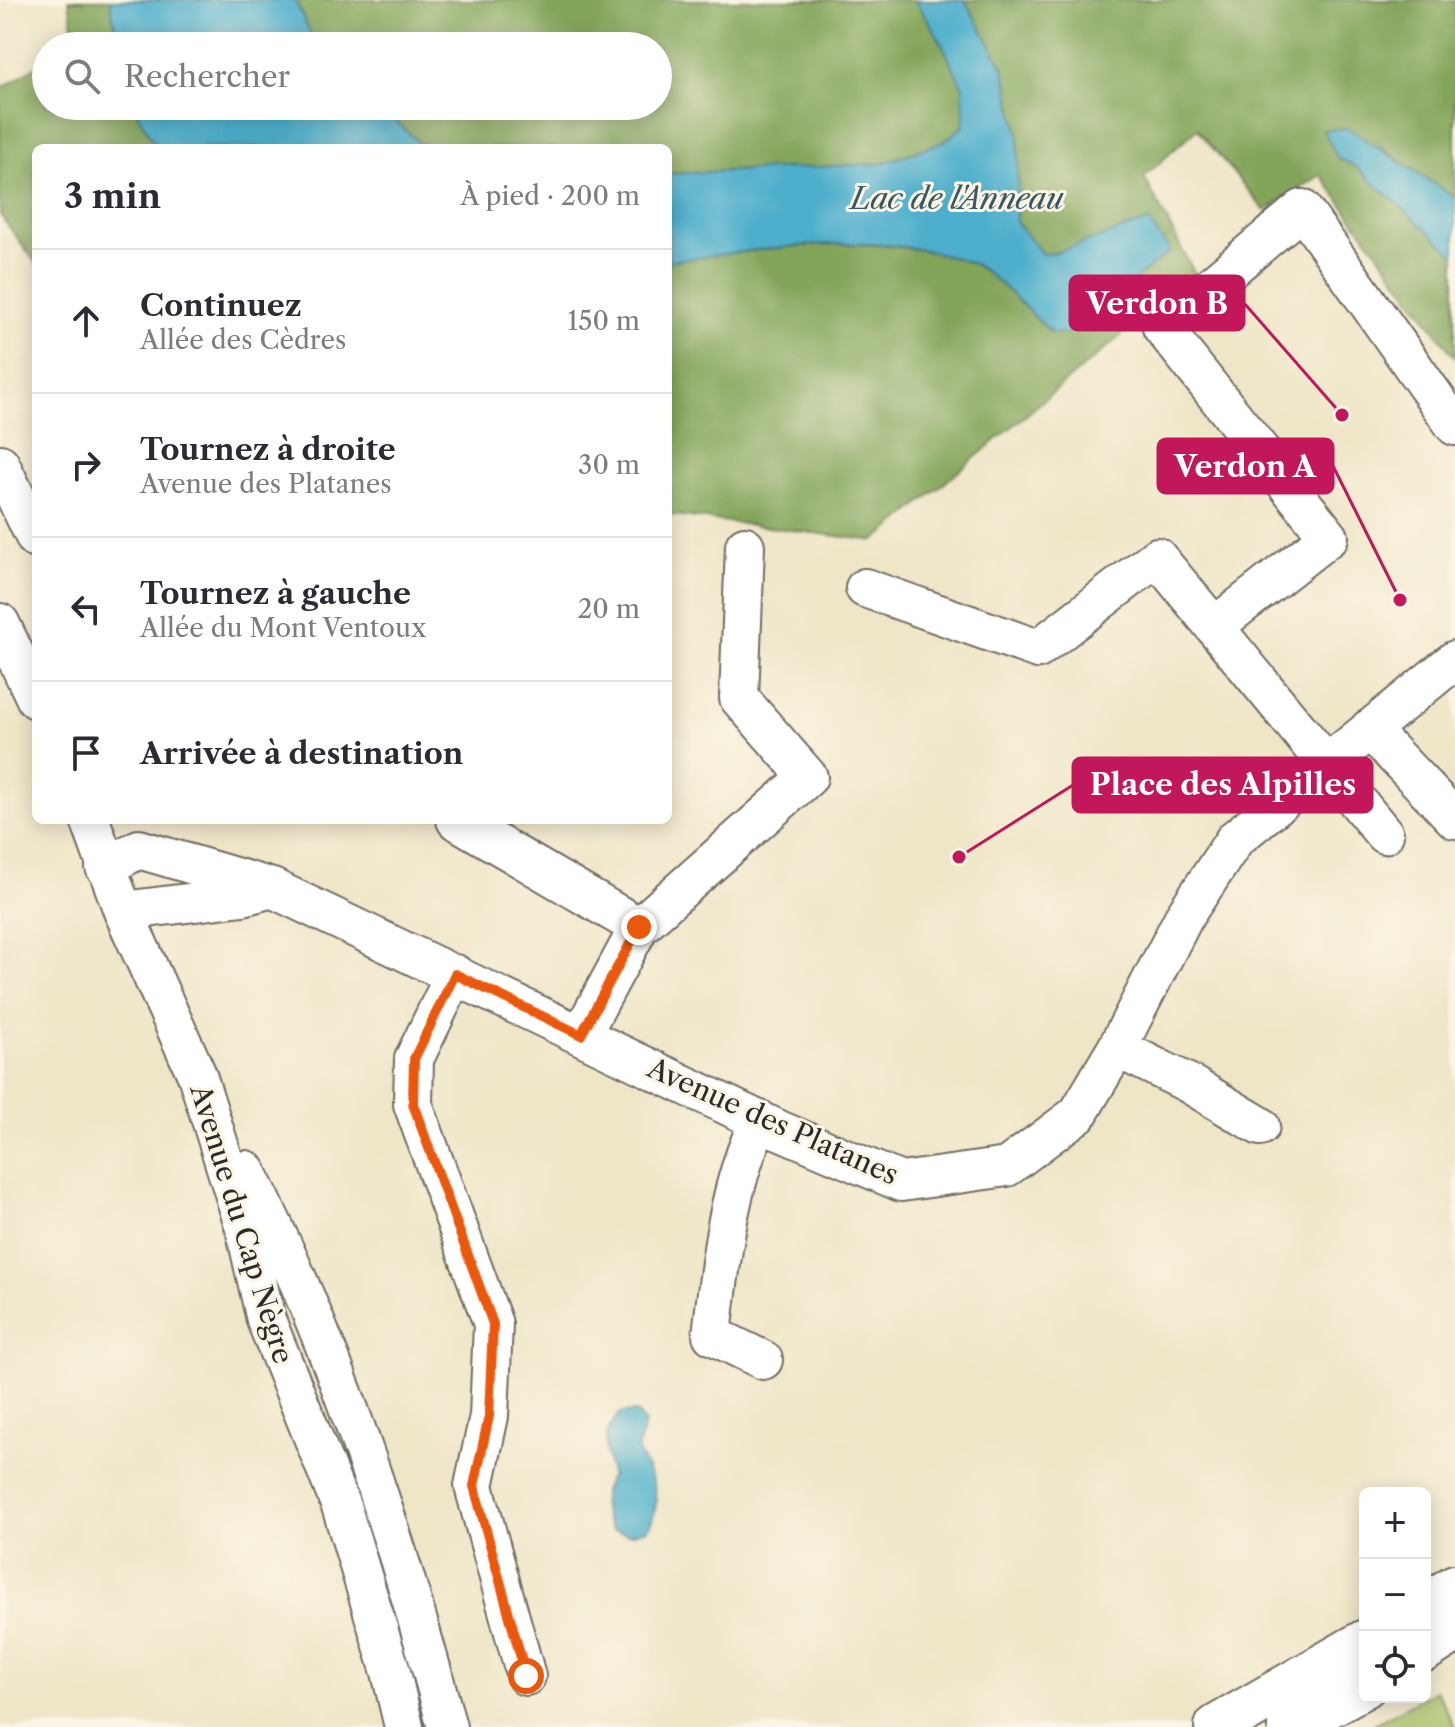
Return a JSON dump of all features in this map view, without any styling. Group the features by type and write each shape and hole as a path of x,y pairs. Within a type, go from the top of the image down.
{"main road":[{"path":"1431,1602 1455,1587"},
{"path":"1431,1645 1455,1630"},
{"path":"1217,1727 1359,1645"},
{"path":"1290,1727 1359,1688"}],"street":[{"path":"1215,626 1329,537 1162,327 1302,209 1455,426"},
{"path":"0,464 32,531"},
{"path":"581,1035 639,927 808,777 739,698 745,546"},
{"path":"865,588 1038,649 1157,557 1384,834"},
{"path":"0,623 32,691"},
{"name":"Avenue des Platanes","path":"105,867 139,849 272,888 760,1120 901,1182 1007,1167 1078,1114 1117,1048 1185,915 1235,839 1455,660"},
{"path":"1369,729 1455,819"},
{"name":"Avenue du Cap Nègre","path":"91,824 123,911 197,1075 245,1228 266,1320 342,1509 391,1672 404,1727"},
{"path":"463,824 639,927"},
{"path":"123,911 243,896 272,888"},
{"path":"455,974 414,1059 413,1104 493,1324 489,1416 474,1486 526,1676"},
{"path":"1117,1048 1188,1083 1260,1126"},
{"path":"197,1075 278,1233 311,1315 373,1478 419,1618 447,1727"},
{"path":"760,1120 746,1147 719,1273 712,1335 763,1360"}],"green space":[{"path":"69,0 110,0 116,32 74,32"},
{"path":"295,0 915,0 939,38 964,88 964,125 943,142 881,164 672,174 672,144 421,144 395,120 672,120 672,32 310,32"},
{"path":"965,0 1455,0 1455,198 1379,146 1338,158 1356,167 1455,255 1455,358 1321,175 1265,211 1197,129 1144,177 1195,274 875,541 672,515 672,261 821,245 860,244 936,253 981,268 1051,333 1066,334 1170,251 1042,254 1016,222 1019,136 1004,69"},
{"path":"32,69 32,120 141,120 155,144 32,144 32,258 0,215 0,89"},
{"path":"1436,1690 1455,1727 1369,1727 1412,1703 1431,1703 1431,1693"}],"water":[{"path":"110,0 295,0 310,32 116,32"},
{"name":"Lac de l'Anneau","path":"915,0 965,0 1004,69 1019,136 1016,222 1042,254 1054,253 1148,221 1170,251 1066,334 1052,333 981,268 937,253 899,246 822,244 672,261 672,174 881,164 943,142 964,126 963,88 939,38"},
{"path":"141,120 395,120 421,144 155,144"},
{"path":"1348,128 1455,198 1455,255 1356,167 1338,158 1323,130"},
{"path":"636,1412 645,1423 637,1450 652,1479 656,1498 648,1529 629,1534 612,1530 602,1503 611,1475 607,1435 620,1413"}],"place":[{"name":"Verdon B","path":"1342,415"},
{"name":"Verdon A","path":"1400,600"},
{"name":"Place des Alpilles","path":"959,857"}],"route":[{"path":"526,1676 474,1486 489,1416 493,1324 413,1104 414,1059 455,974 581,1035 639,927"}]}
